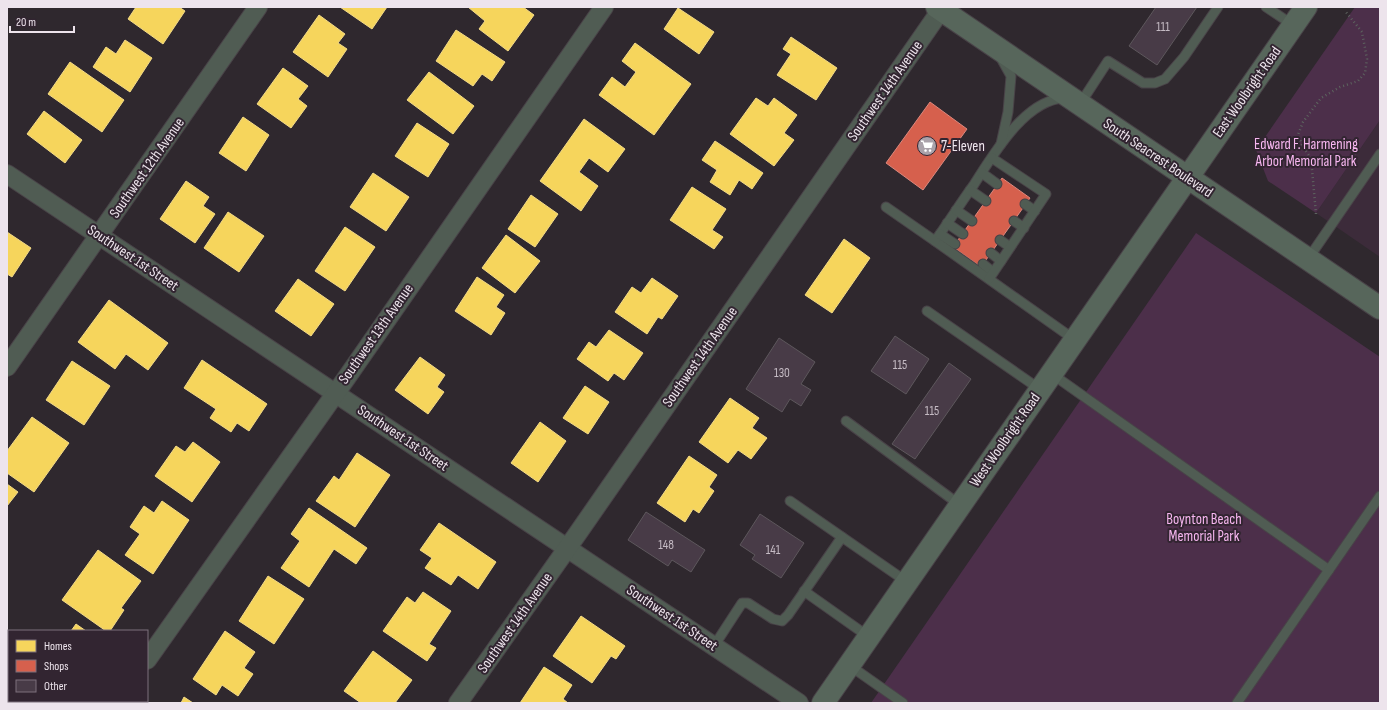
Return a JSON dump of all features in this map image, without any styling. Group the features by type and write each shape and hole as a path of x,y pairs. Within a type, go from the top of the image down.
{"main road":[{"name":"East Woolbright Road","path":"1188,178 1306,7"},
{"name":"South Seacrest Boulevard","path":"941,8 1380,308"},
{"name":"West Woolbright Road","path":"823,703 1188,178"}],"street":[{"name":"Southwest 12th Avenue","path":"7,367 100,236 258,7"},
{"name":"Southwest 13th Avenue","path":"148,659 604,7"},
{"name":"Southwest 14th Avenue","path":"458,703 941,8"},
{"name":"Southwest 1st Street","path":"7,174 799,703"}],"lane":[{"path":"937,237 1000,146 1018,124 1036,108 1057,98 1075,101 1108,61 1143,83 1155,83 1165,79 1184,57 1218,7"},
{"path":"1266,7 1293,25"},
{"path":"986,40 1000,56 1011,76 1008,112 1000,146"},
{"path":"1308,259 1380,154"},
{"path":"991,275 1046,194 992,158"},
{"path":"982,173 998,184"},
{"path":"970,190 986,201"},
{"path":"1025,204 1035,211"},
{"path":"886,207 937,237 991,275 1076,340"},
{"path":"956,210 972,221"},
{"path":"1014,221 1024,228"},
{"path":"947,223 963,234"},
{"path":"937,237 955,244"},
{"path":"1000,240 1010,248"},
{"path":"991,253 1001,261"},
{"path":"983,264 991,275"},
{"path":"927,311 1046,382 1329,570"},
{"path":"846,421 960,505"},
{"path":"1236,703 1380,496"},
{"path":"790,501 907,582"},
{"path":"714,646 742,603 748,602 773,620 782,621 788,616 842,537"},
{"path":"804,591 869,637"},
{"path":"849,665 903,703"}],"path":[{"path":"1316,214 1311,158 1303,147 1298,134 1300,128 1321,98 1340,87 1358,81 1365,73 1367,59 1362,32 1346,12"}],"shaded area":[{"path":"1380,120 1380,257 1316,213"}],"green space":[{"name":"Edward F. Harmening Arbor Memorial Park","path":"1355,7 1380,7 1380,120 1316,213 1268,181 1256,150"},
{"name":"Boynton Beach Memorial Park","path":"1196,233 1380,357 1380,703 871,703"}],"building: Homes":[{"path":"136,7 179,7 185,11 163,44 128,19"},
{"path":"340,7 387,7 372,29"},
{"path":"468,7 523,7 534,15 508,51 479,29 485,21"},
{"path":"678,8 714,32 699,54 664,29"},
{"path":"319,15 345,34 338,43 347,49 328,77 293,52"},
{"path":"456,30 505,62 492,81 482,74 473,86 436,61"},
{"path":"791,37 837,68 816,100 777,75 791,54 783,49"},
{"path":"125,40 152,58 130,92 93,67 106,47 116,54"},
{"path":"635,43 691,84 654,135 599,95 612,77 625,87 636,72 622,61"},
{"path":"70,62 124,100 102,132 48,94"},
{"path":"283,68 308,86 298,99 307,106 291,128 257,104"},
{"path":"429,72 474,106 453,134 407,100"},
{"path":"756,98 768,106 774,98 797,115 784,133 794,140 774,166 730,134"},
{"path":"44,111 82,140 65,163 27,134"},
{"path":"243,117 269,135 246,171 219,153"},
{"path":"584,119 625,149 608,172 589,158 579,172 598,186 581,211 540,181"},
{"path":"417,123 449,144 428,177 395,156"},
{"path":"715,141 763,173 752,189 739,180 730,195 710,182 717,170 702,160"},
{"path":"373,173 409,197 386,231 350,207"},
{"path":"186,181 209,197 203,206 215,214 195,243 160,219"},
{"path":"692,187 726,209 712,230 723,237 714,249 670,220"},
{"path":"531,195 558,214 535,247 508,229"},
{"path":"228,212 264,236 239,272 204,248"},
{"path":"345,227 375,247 345,291 315,271"},
{"path":"7,232 31,248 12,277 7,274"},
{"path":"506,235 540,261 515,293 482,268"},
{"path":"844,239 870,258 832,313 805,295"},
{"path":"477,277 504,295 496,307 505,313 491,335 455,311"},
{"path":"652,278 678,296 662,319 658,317 647,334 615,312 632,287 641,293"},
{"path":"298,279 334,304 311,336 275,311"},
{"path":"109,300 168,343 148,370 126,354 115,369 78,342"},
{"path":"609,330 643,353 624,380 614,373 608,381 577,359 589,342 596,347"},
{"path":"420,357 445,375 437,387 444,392 428,414 395,390"},
{"path":"202,360 267,404 249,431 237,423 231,432 210,418 216,409 184,388"},
{"path":"72,361 110,386 84,425 46,400"},
{"path":"585,386 609,402 588,434 563,418"},
{"path":"730,398 759,418 752,428 767,438 751,459 738,450 728,463 699,442"},
{"path":"32,417 69,443 34,492 7,473 7,451"},
{"path":"540,422 566,441 538,482 511,463"},
{"path":"193,442 220,462 192,502 155,476 176,446 185,452"},
{"path":"357,453 390,475 355,527 316,501 334,476 339,480"},
{"path":"689,456 717,475 709,487 714,491 699,513 693,509 685,522 657,503"},
{"path":"7,484 18,492 7,506"},
{"path":"162,501 189,520 153,574 125,555 140,534 130,527 144,506 154,513"},
{"path":"309,508 367,548 356,564 334,549 309,587 281,568 300,541 291,534"},
{"path":"439,523 496,562 478,589 458,575 451,585 425,568 432,558 420,550"},
{"path":"98,550 141,581 121,608 124,610 111,630 105,630 62,600"},
{"path":"268,576 304,599 274,644 239,621"},
{"path":"423,592 451,611 429,644 436,648 427,661 383,631 407,597 415,603"},
{"path":"581,616 625,646 616,659 611,656 592,683 553,656"},
{"path":"76,624 85,630 72,630"},
{"path":"225,631 255,652 244,668 253,674 238,696 222,685 216,695 193,679"},
{"path":"373,651 412,680 395,703 361,703 344,691"},
{"path":"544,667 572,685 563,699 568,703 520,703"},
{"path":"8,675 8,702 50,703 7,703"},
{"path":"184,697 193,703 181,703"}],"building: Shops":[{"name":"7-Eleven","path":"930,102 967,129 923,190 886,163"},
{"name":"7-Eleven","path":"1002,178 1030,198 981,267 953,247"}],"building: Other":[{"path":"1156,7 1197,7 1157,65 1129,46"},
{"path":"895,336 929,359 906,394 871,371"},
{"path":"779,338 815,362 801,384 811,390 801,406 790,399 782,412 746,389"},
{"path":"949,363 971,379 915,459 892,444"},
{"path":"646,512 705,550 691,572 672,560 668,566 628,540"},
{"path":"760,514 804,543 781,578 752,559 755,555 740,545"}],"place":[{"name":"7-Eleven","path":"927,146"}]}
